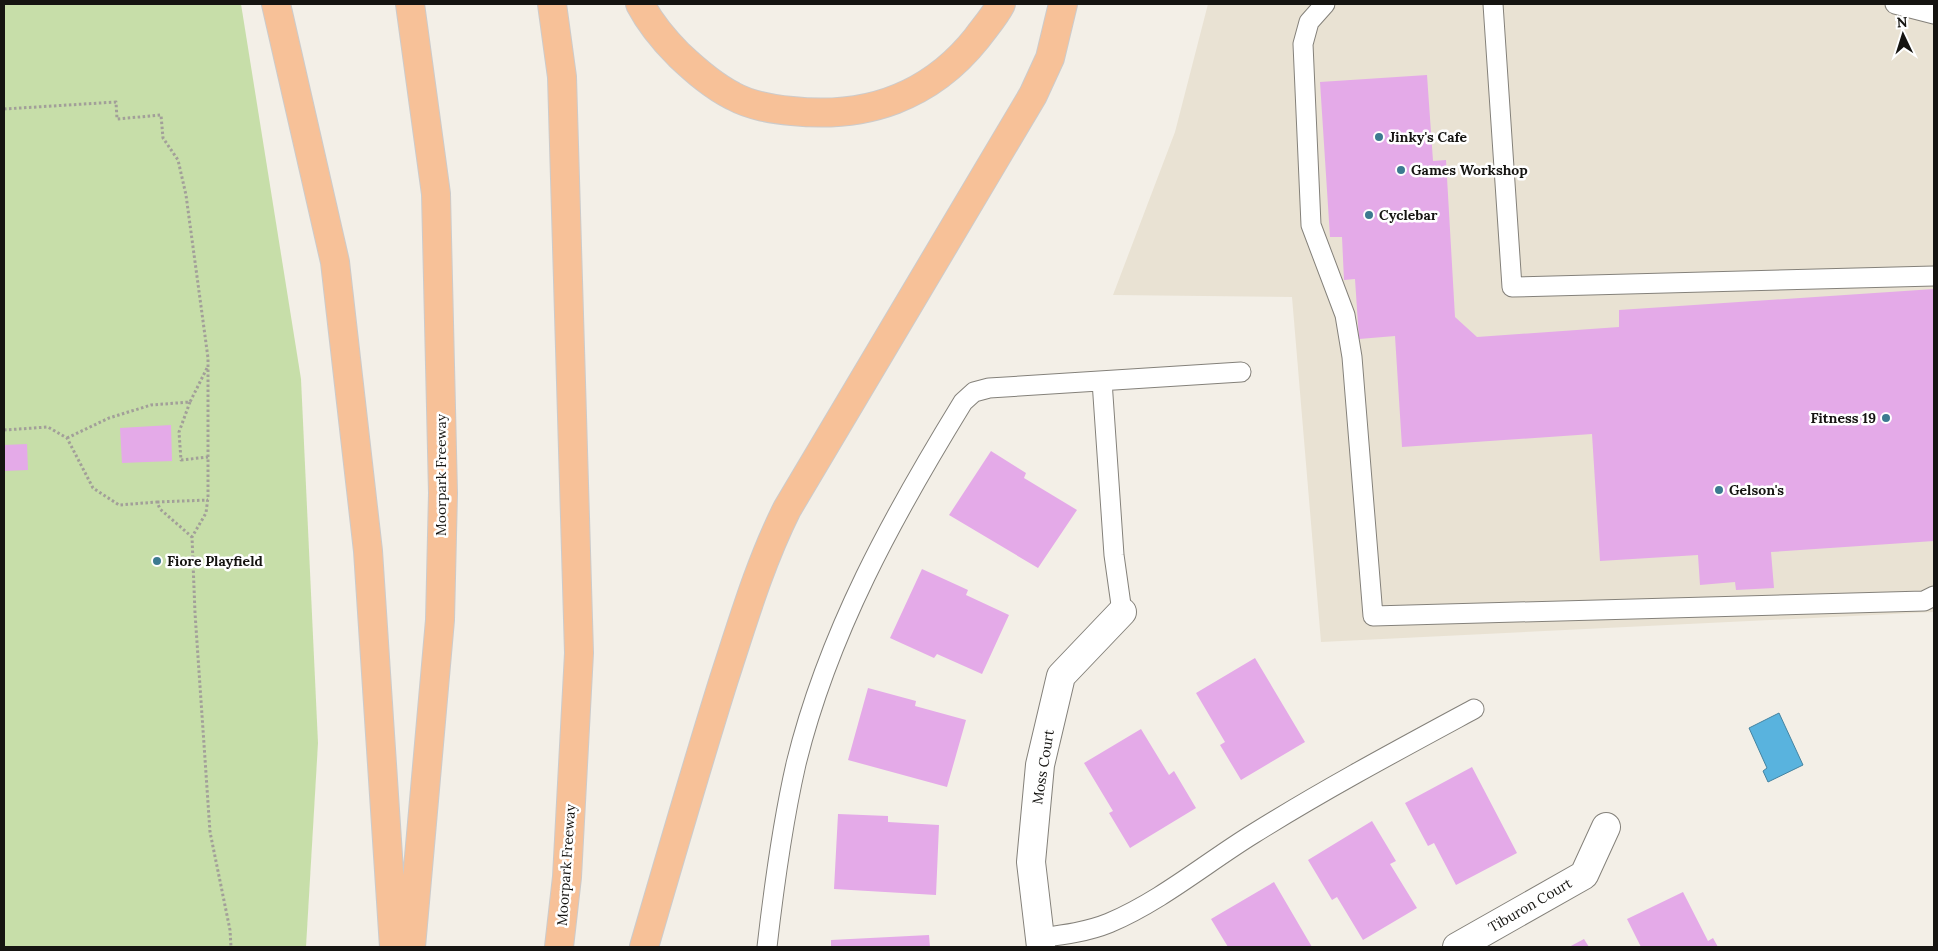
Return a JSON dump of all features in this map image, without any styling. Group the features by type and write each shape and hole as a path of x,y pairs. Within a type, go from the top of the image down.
{"highway":[{"path":"276,4 335,262 368,551 394,947"},
{"name":"Moorpark Freeway","path":"410,4 436,194 442,493 440,620 411,947"},
{"name":"Moorpark Freeway","path":"552,4 562,77 579,653 567,876 559,947"},
{"path":"640,4 665,41 703,77 720,89 734,97 764,107 811,113 867,109 894,101 930,83 965,53 1001,4"},
{"path":"644,947 694,774 756,580 772,540 787,509 1033,95 1050,58 1063,4"}],"street":[{"name":"Moss Court","path":"1040,942 1031,862 1040,764 1061,676 1122,612"},
{"name":"Tiburon Court","path":"1457,947 1584,875 1606,827"}],"lane":[{"path":"1325,4 1309,22 1303,44 1311,225 1345,315 1352,358 1373,616 1924,601 1934,596"},
{"path":"1493,4 1512,287 1934,276"},
{"path":"1895,4 1934,14"},
{"path":"767,947 777,860 792,783 818,692 838,635 862,580 912,484 964,402 974,392 989,388 1241,372"},
{"path":"1102,381 1114,555 1122,612"},
{"path":"1040,942 1108,924 1150,901 1253,834 1322,793 1474,709"}],"path":[{"path":"4,109 116,102 117,119 161,115 163,138 178,160 186,195 208,366 208,500 206,513 192,537 195,613 210,832 230,930 231,947"},
{"path":"208,366 190,402 179,432 181,460 208,457"},
{"path":"66,438 109,418 151,405 190,402"},
{"path":"4,430 48,427 66,438 93,488 119,505 208,500"},
{"path":"157,502 160,510 192,537"}],"shaded area":[{"path":"1208,4 1934,4 1934,612 1321,642 1292,297 1113,295 1175,132"}],"green space":[{"name":"Fiore Playfield","path":"4,4 241,4 301,379 318,743 306,947 4,947"}],"water":[{"path":"1779,713 1803,765 1768,782 1763,771 1767,768 1749,728"}],"building":[{"path":"1427,75 1433,161 1446,160 1455,317 1477,337 1619,327 1619,310 1934,289 1934,541 1771,552 1774,588 1736,590 1735,582 1700,585 1698,555 1600,561 1592,434 1402,447 1395,336 1359,339 1355,279 1344,280 1342,237 1330,237 1320,82"},
{"path":"171,425 172,461 122,463 120,428"},
{"path":"27,444 28,470 4,471 4,445"},
{"path":"991,451 1026,473 1024,478 1077,510 1038,568 949,515"},
{"path":"922,569 968,590 966,595 1009,615 982,674 937,654 934,658 890,638"},
{"path":"1255,658 1305,742 1241,780 1220,745 1225,742 1196,693"},
{"path":"868,688 916,701 915,706 966,720 947,787 848,760"},
{"path":"1141,729 1169,775 1174,771 1196,808 1130,848 1109,813 1113,811 1084,763"},
{"path":"1472,767 1517,853 1456,885 1434,843 1428,846 1405,803"},
{"path":"838,814 888,816 888,822 939,825 936,895 834,889"},
{"path":"1372,821 1396,861 1390,864 1417,908 1363,940 1337,897 1332,900 1308,860"},
{"path":"1274,882 1312,947 1228,947 1211,919"},
{"path":"1683,892 1708,941 1713,938 1718,947 1641,947 1627,919"},
{"path":"929,935 930,947 831,947 831,940"},
{"path":"1584,939 1589,947 1569,947"}],"place":[{"name":"Jinky's Cafe","path":"1379,137"},
{"name":"Games Workshop","path":"1401,170"},
{"name":"Cyclebar","path":"1369,215"},
{"name":"Fitness 19","path":"1886,418"},
{"name":"Gelson's","path":"1719,490"},
{"name":"Fiore Playfield","path":"157,561"}]}
